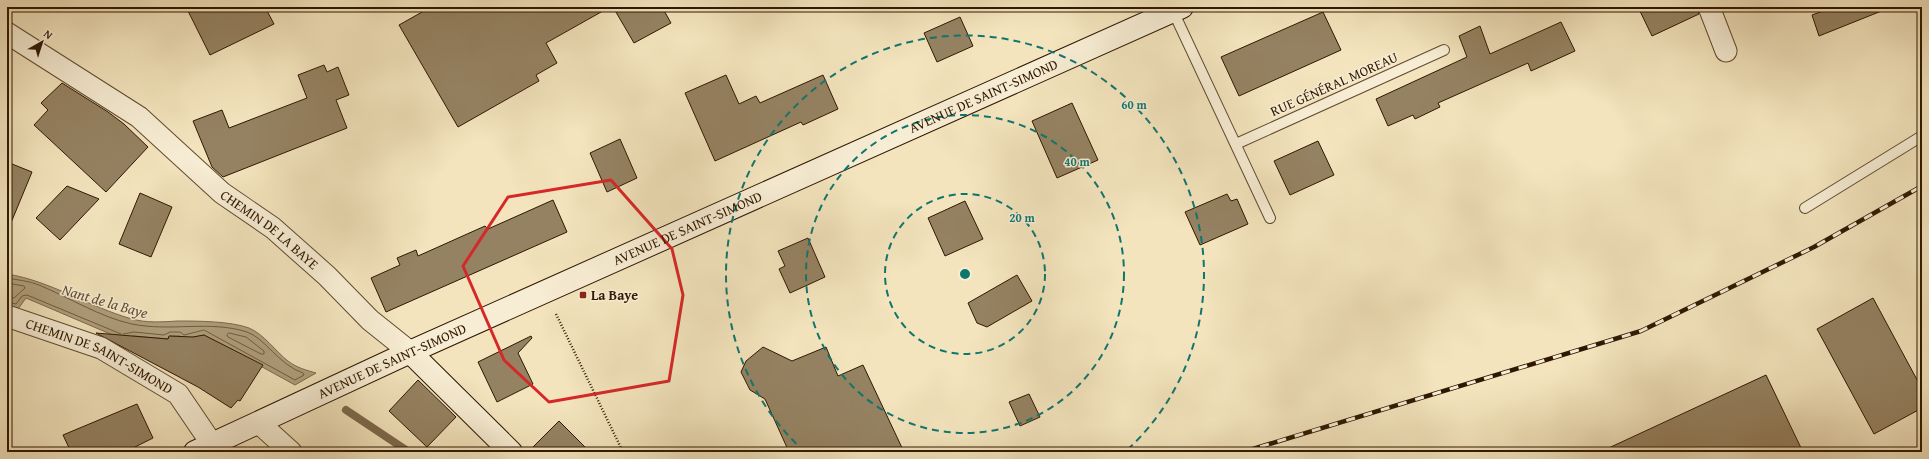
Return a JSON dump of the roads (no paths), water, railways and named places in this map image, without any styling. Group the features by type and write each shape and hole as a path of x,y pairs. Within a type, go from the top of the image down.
{"main road":[{"name":"AVENUE DE SAINT-SIMOND","path":"203,448 410,352 1178,9"},
{"name":"CHEMIN DE LA BAYE","path":"410,352 510,452"}],"street":[{"path":"1709,7 1726,51"},
{"name":"CHEMIN DE LA BAYE","path":"7,33 139,117 222,193 273,228 327,276 370,320 410,352"},
{"name":"CHEMIN DE SAINT-SIMOND","path":"7,316 101,348 178,394 203,448"},
{"path":"259,423 291,452"}],"lane":[{"path":"1178,9 1236,144 1270,218"},
{"name":"RUE GÉNÉRAL MOREAU","path":"1236,144 1444,50"},
{"path":"1805,208 1922,136"}],"water":[{"path":"7,274 39,282 116,314 132,319 154,322 213,322 233,324 249,328 260,334 291,363 316,373 295,385 204,335 180,340 180,336 170,336 168,339 134,336 122,339 26,298 18,309 7,306"}],"waterway":[{"name":"Nant de la Baye","path":"346,410 409,452"}],"railway":[{"path":"1243,452 1641,331 1814,247 1922,186"}],"place":[{"name":"La Baye","path":"583,295"}]}
